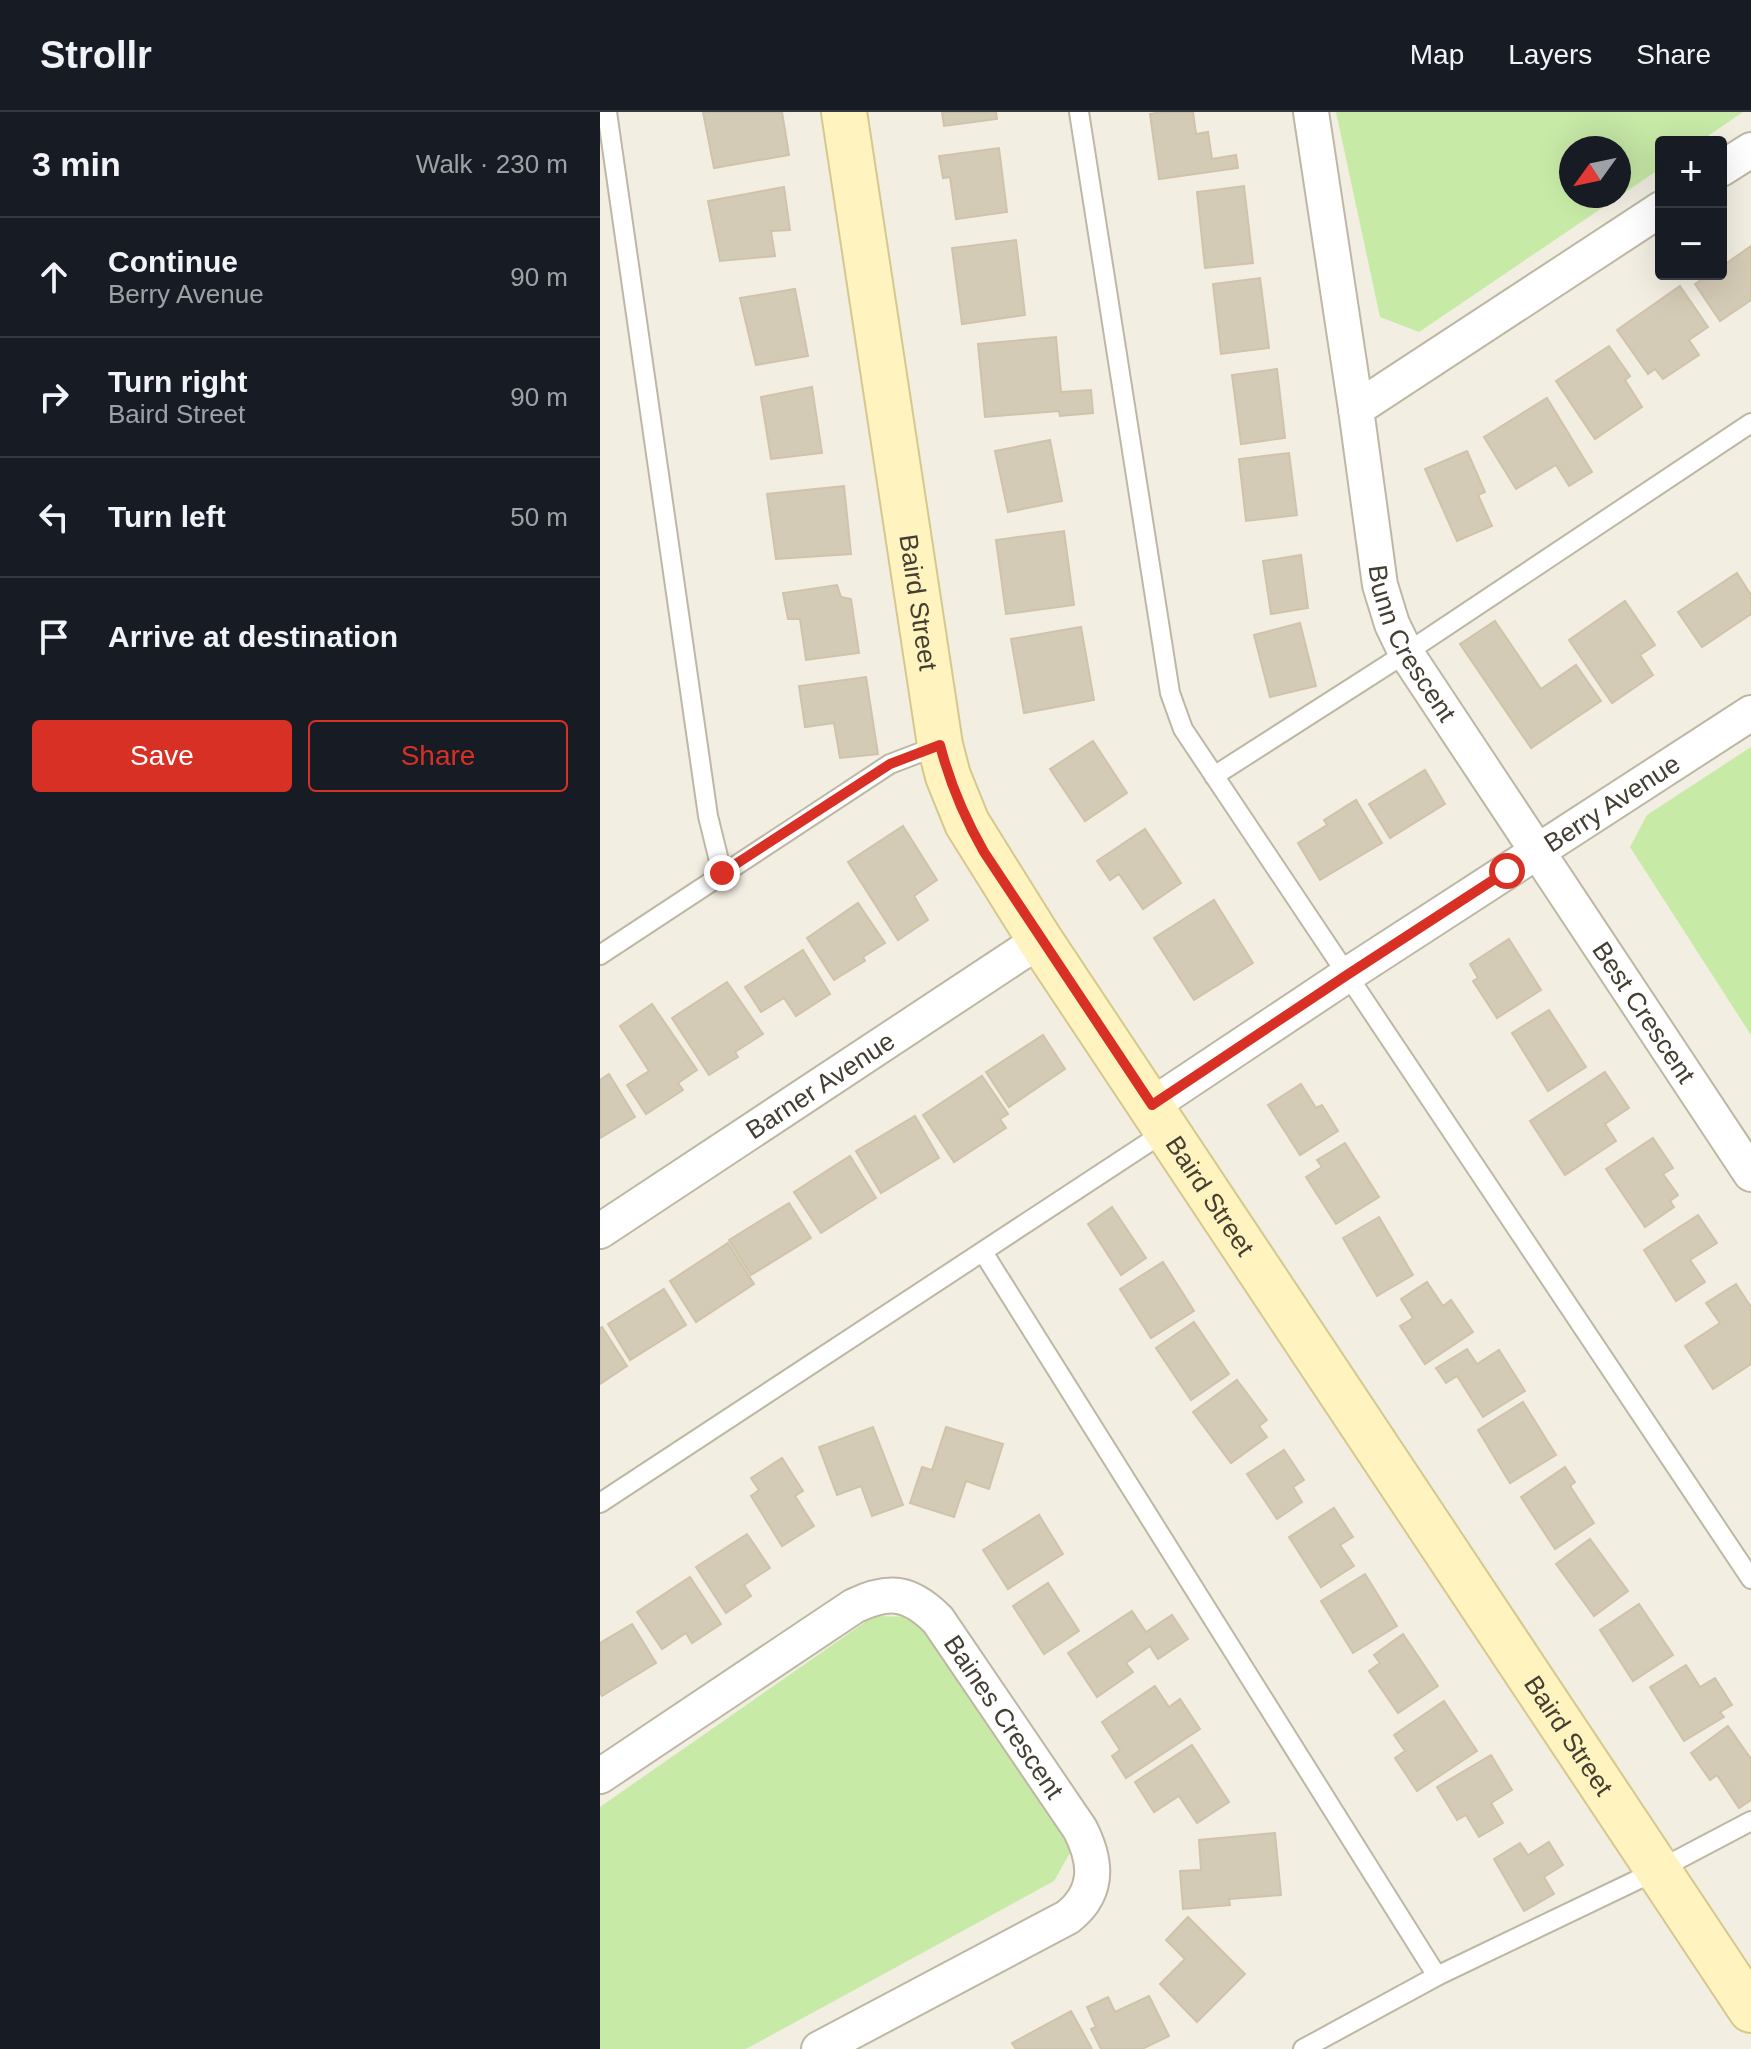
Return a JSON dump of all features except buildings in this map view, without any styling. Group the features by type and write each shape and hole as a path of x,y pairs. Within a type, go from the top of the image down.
{"street":[{"name":"Baird Street","path":"844,112 940,745 948,776 967,823 1040,940 1751,2010"},
{"name":"Bunn Crescent","path":"1311,112 1380,585 1392,624 1406,653 1538,852"},
{"path":"1727,165 1751,150"},
{"path":"1356,409 1655,213"},
{"name":"Berry Avenue","path":"1160,1118 1347,975 1751,713"},
{"name":"Best Crescent","path":"1538,852 1751,1174"},
{"name":"Barner Avenue","path":"600,1231 1040,940"},
{"name":"Baines Crescent","path":"600,1776 854,1606 871,1598 885,1595 913,1599 938,1620 1080,1829 1090,1851 1093,1866 1091,1883 1079,1908 1068,1917 819,2049"}],"lane":[{"path":"607,112 706,801 722,873"},
{"path":"1079,112 1170,693 1183,729 1751,1579"},
{"path":"1214,776 1406,653 1751,423"},
{"path":"600,955 890,764 940,745"},
{"path":"600,1503 983,1252 1160,1118"},
{"path":"983,1252 1437,1976"},
{"path":"1303,2049 1437,1976 1658,1870 1751,1821"}],"green space":[{"path":"1336,112 1743,112 1708,136 1655,136 1655,172 1631,188 1631,136 1559,136 1559,208 1602,208 1419,332 1380,317"},
{"path":"1751,747 1751,1035 1630,847 1647,815"},
{"path":"874,1616 924,1617 1079,1837 1054,1881 746,2049 600,2049 600,1807"}],"route":[{"path":"722,873 890,764 940,745 957,799 984,852 1152,1105 1507,871"}]}
